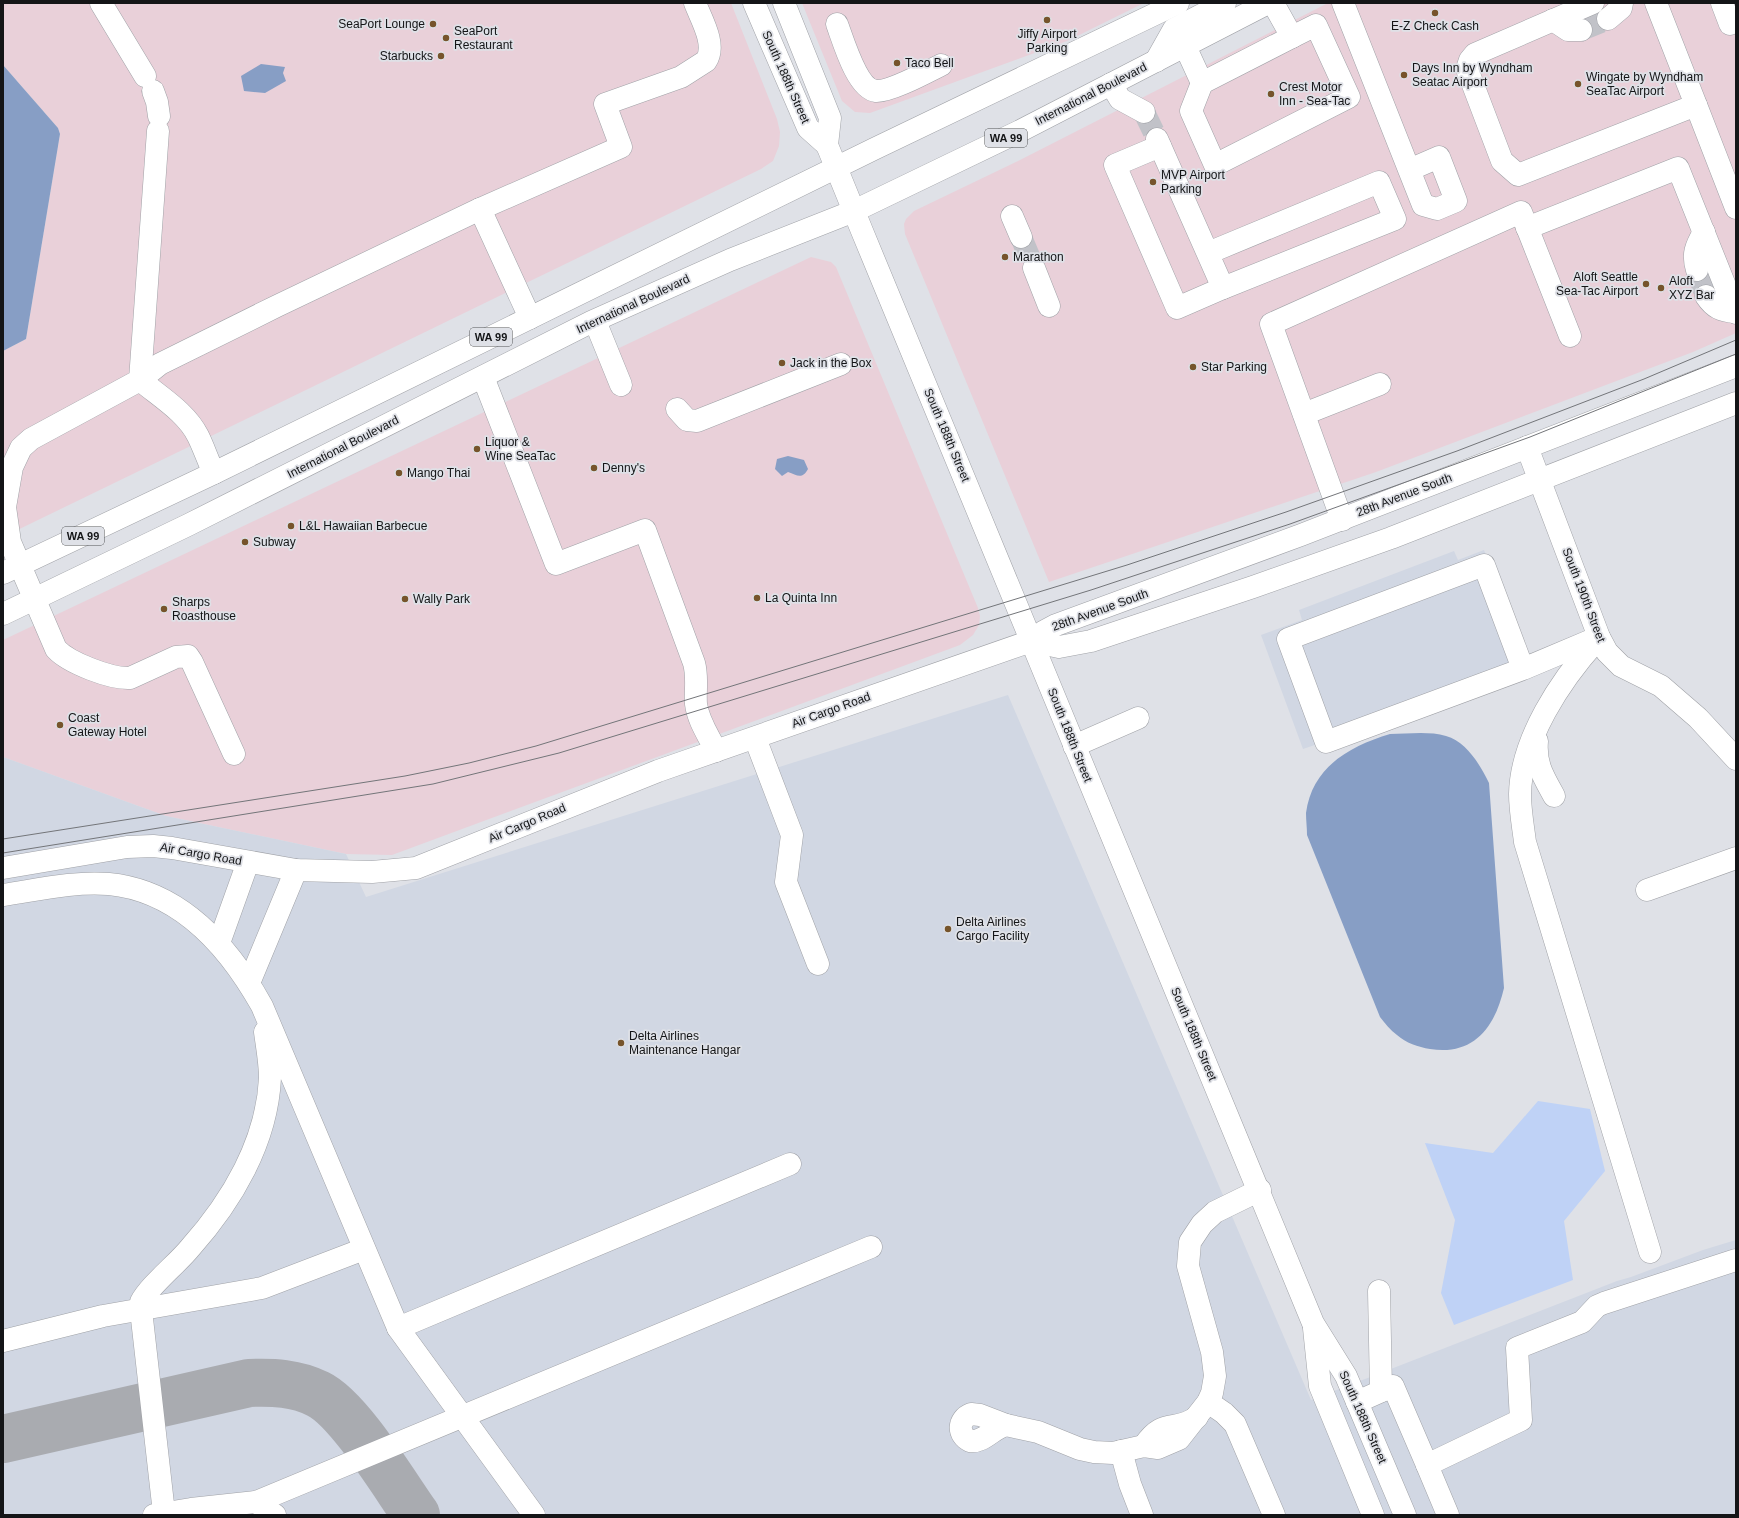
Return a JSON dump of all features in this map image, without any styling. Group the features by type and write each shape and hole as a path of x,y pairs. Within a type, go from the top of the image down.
{"main road":[{"path":"101,3 149,83 157,102 159,124 140,380"},
{"path":"234,754 188,656 176,657 130,678 121,678 75,663 63,656 56,649 34,599 11,569 10,542 5,507 11,456 31,439 140,380 160,364 175,356 480,209 621,147 605,104 681,77 706,61 709,57 709,39 695,3"},
{"name":"South 188th Street","path":"754,3 808,128 827,145 1074,746 1260,1190 1313,1323 1346,1376 1405,1515"},
{"name":"South 188th Street","path":"784,3 830,118 827,145"},
{"name":"WA 99","path":"11,569 214,473 836,168 1178,3"},
{"path":"1156,61 1174,29 1225,3"},
{"name":"International Boulevard","path":"3,614 188,525 595,320 730,260 854,211 1020,131 1268,3"},
{"path":"1273,3 1292,37"},
{"path":"1344,3 1409,170"},
{"path":"1593,3 1475,54 1470,60 1466,69 1502,160 1518,175 1696,105"},
{"path":"1608,19 1621,8 1622,3"},
{"path":"1656,3 1736,208"},
{"path":"1722,3 1730,24"},
{"path":"1553,20 1568,30 1581,30"},
{"path":"837,24 860,79 870,89 875,91 890,88 941,65"},
{"path":"1316,25 1349,97 1214,165 1191,111 1202,82 1316,25"},
{"path":"1185,46 1202,82"},
{"path":"1111,84 1120,99 1144,112"},
{"path":"1208,253 1379,182 1395,219 1177,308 1115,165 1158,142 1223,288"},
{"path":"1527,228 1678,168 1736,312 1724,312 1712,305 1706,296"},
{"path":"480,209 530,318"},
{"path":"1342,520 1271,324 1521,212 1570,336"},
{"path":"1012,216 1021,237"},
{"path":"1697,270 1693,259 1695,248 1704,232"},
{"path":"1034,268 1049,306"},
{"path":"595,320 621,385"},
{"path":"677,409 687,420 696,421 841,364"},
{"name":"28th Avenue South","path":"1031,640 1056,625 1342,520 1736,366"},
{"path":"483,377 556,564 645,530 694,663 697,673 696,704 698,714 716,751"},
{"path":"140,380 179,412 198,435 214,473"},
{"path":"1304,414 1380,384"},
{"name":"28th Avenue South","path":"1031,640 1059,647 1091,641 1344,555 1736,403"},
{"name":"South 190th Street","path":"1527,447 1599,637 1607,652 1621,666 1661,686 1698,718 1736,759"},
{"path":"1523,669 1484,565 1288,639 1326,742 1523,669 1599,637"},
{"path":"1599,637 1573,666 1548,707 1526,754 1520,793 1525,842 1650,1252"},
{"name":"Air Cargo Road","path":"3,868 127,847 153,846 290,869 372,872 416,868 628,782 1031,640"},
{"path":"1074,746 1138,718"},
{"path":"1539,728 1536,752 1539,768 1554,796"},
{"path":"755,738 792,835 786,882 818,964"},
{"path":"1647,890 1736,858"},
{"path":"219,943 248,862"},
{"path":"290,869 247,981 265,1030 269,1062 270,1078 261,1131 248,1164 220,1212 190,1249 143,1299 140,1310 159,1514 256,1502 870,1247"},
{"path":"3,895 87,884 125,887 144,891 181,910 197,922 219,943 247,981 271,1028 398,1328 534,1515"},
{"path":"398,1328 790,1164"},
{"path":"1006,1425 1038,1432 1080,1449 1105,1453 1144,1446 1158,1448 1175,1441 1182,1436 1203,1410 1214,1384 1215,1365 1189,1273 1188,1254 1190,1242 1198,1228 1215,1212 1260,1190"},
{"path":"3,1341 103,1316 262,1288 364,1249"},
{"path":"1427,1465 1521,1420 1517,1348 1582,1322 1597,1306 1604,1302 1736,1260"},
{"path":"1379,1291 1381,1391"},
{"name":"South 188th Street","path":"1313,1323 1320,1386 1373,1515"},
{"path":"1357,1402 1393,1386 1448,1515"},
{"path":"1203,1410 1224,1413 1235,1424 1274,1515"},
{"path":"1121,1451 1130,1484 1142,1515"},
{"path":"256,1502 275,1515"}],"shaded area":[{"path":"3,3 731,3 777,119 780,132 779,146 773,161 761,169 3,537 3,351 26,339 60,134 58,128 3,65"},
{"path":"802,3 1144,3 1067,41 870,113 855,112 842,101"},
{"path":"1328,3 1736,3 1736,333 1693,352 1376,472 1049,582 905,234 904,224 906,219 914,211 1020,160"},
{"path":"261,64 285,67 283,73 286,81 265,93 244,91 241,76"},
{"path":"3,65 58,128 60,134 26,339 3,351"},
{"path":"811,257 831,262 836,267 978,608 980,616 979,625 973,635 960,645 392,855 346,854 166,816 3,757 3,640"},
{"path":"788,456 804,460 808,469 804,475 799,476 788,472 782,476 775,469 777,459"},
{"path":"1484,550 1530,672 1303,749 1261,635 1302,620 1299,610 1454,551 1458,560"},
{"path":"1008,695 1311,1400 1617,1281 1703,1250 1736,1240 1736,1515 3,1515 3,757 166,816 346,854 366,897"},
{"path":"1390,734 1439,734 1454,739 1472,755 1489,783 1504,988 1495,1015 1488,1026 1480,1036 1459,1048 1445,1050 1430,1049 1412,1044 1394,1033 1380,1017 1307,835 1306,813 1310,797 1316,783 1325,771 1347,752"},
{"path":"1538,1101 1590,1109 1605,1171 1564,1221 1573,1280 1454,1325 1441,1293 1455,1220 1425,1143 1493,1153"}],"taxiway":[{"path":"3,1439 249,1383 276,1383 293,1385 318,1394 330,1402 343,1415 370,1448 416,1515"}],"tunnel":[{"path":"1581,30 1608,19"},
{"path":"1144,112 1157,139"},
{"path":"1021,237 1034,268"},
{"path":"1697,270 1706,296"}],"tram line":[{"path":"3,839 405,776 469,763 536,746 1127,565 1286,512 1457,451 1644,379 1736,340"},
{"path":"3,853 433,784 559,753 1091,590 1290,524 1530,437 1736,354"}],"place":[{"name":"E-Z Check Cash","path":"1435,13"},
{"name":"Jiffy Airport Parking","path":"1047,20"},
{"name":"SeaPort Lounge","path":"433,24"},
{"name":"SeaPort Restaurant","path":"446,38"},
{"name":"Starbucks","path":"441,56"},
{"name":"Taco Bell","path":"897,63"},
{"name":"Days Inn by Wyndham Seatac Airport","path":"1404,75"},
{"name":"Wingate by Wyndham SeaTac Airport","path":"1578,84"},
{"name":"Crest Motor Inn - Sea-Tac","path":"1271,94"},
{"name":"MVP Airport Parking","path":"1153,182"},
{"name":"Marathon","path":"1005,257"},
{"name":"Aloft Seattle Sea-Tac Airport","path":"1646,284"},
{"name":"Aloft XYZ Bar","path":"1661,288"},
{"name":"Jack in the Box","path":"782,363"},
{"name":"Star Parking","path":"1193,367"},
{"name":"Liquor & Wine SeaTac","path":"477,449"},
{"name":"Denny's","path":"594,468"},
{"name":"Mango Thai","path":"399,473"},
{"name":"L&L Hawaiian Barbecue","path":"291,526"},
{"name":"Subway","path":"245,542"},
{"name":"La Quinta Inn","path":"757,598"},
{"name":"Wally Park","path":"405,599"},
{"name":"Sharps Roasthouse","path":"164,609"},
{"name":"Coast Gateway Hotel","path":"60,725"},
{"name":"Delta Airlines Cargo Facility","path":"948,929"},
{"name":"Delta Airlines Maintenance Hangar","path":"621,1043"}]}
